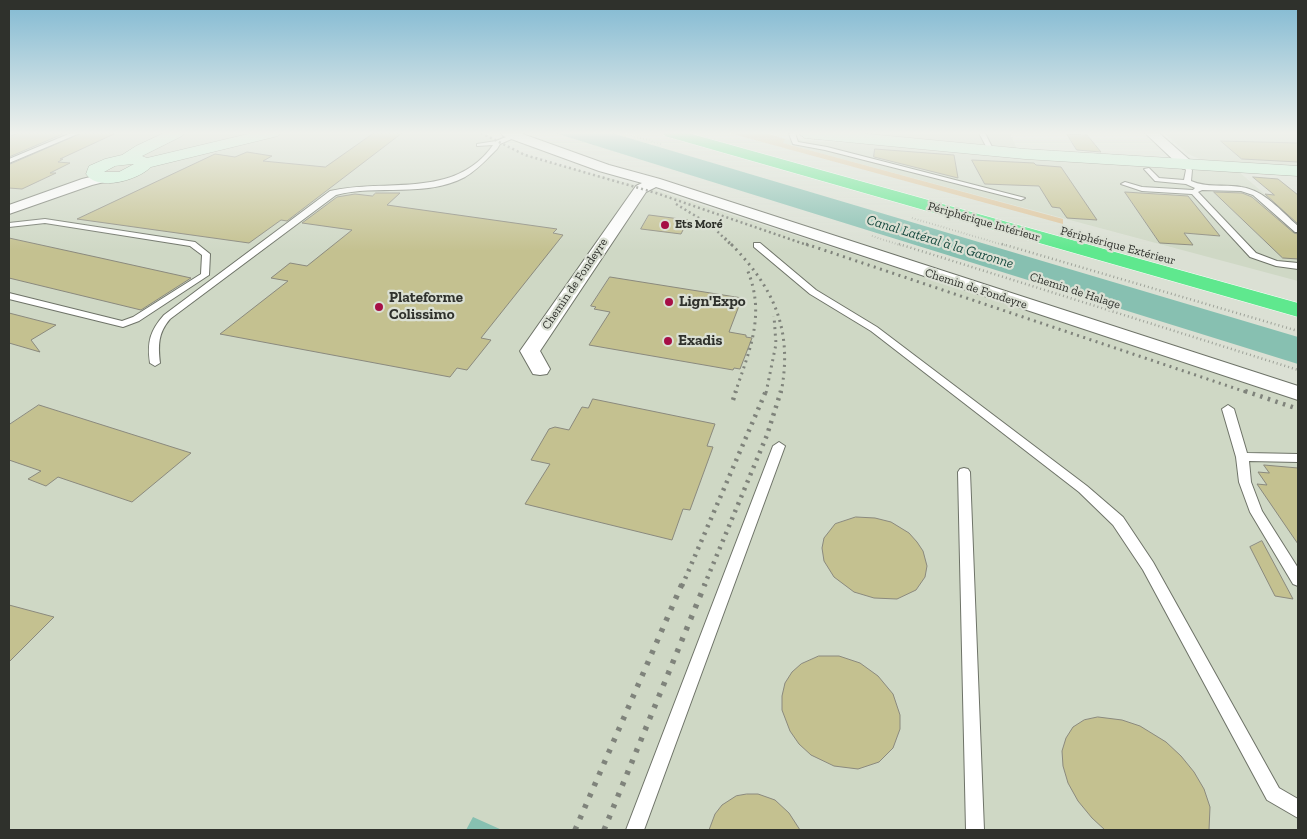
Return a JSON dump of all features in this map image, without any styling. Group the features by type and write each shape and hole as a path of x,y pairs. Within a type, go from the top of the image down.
{"highway":[{"name":"Périphérique Intérieur","path":"789,172 1298,310"},
{"name":"Périphérique Extérieur","path":"849,172 1298,295"}],"street":[{"path":"9,205 100,175 132,172"},
{"name":"Chemin de Fondeyre","path":"619,172 654,182 1298,393"},
{"path":"9,210 87,182 100,175"},
{"name":"Chemin de Fondeyre","path":"540,369 530,351 641,189 654,182"}],"lane":[{"path":"430,184 457,172"},
{"path":"155,362 152,341 156,328 167,317 333,193 356,187 443,183 469,172"},
{"path":"920,172 1021,198"},
{"path":"1151,172 1157,180 1187,182 1197,190 1253,255 1276,263 1298,266"},
{"path":"1187,182 1189,172"},
{"path":"1125,184 1142,188 1241,189 1256,193 1298,230"},
{"path":"9,225 45,221 192,244 206,254 205,274 136,320 123,324 9,296"},
{"path":"757,245 812,292 874,329 1083,489 1118,520 1148,566 1273,794 1298,809"},
{"path":"1228,409 1242,457 1245,482 1256,512 1298,580"},
{"path":"635,830 779,446"},
{"path":"1242,457 1298,458"},
{"path":"964,472 975,830"}],"path":[{"path":"910,218 1298,331"},
{"name":"Chemin de Halage","path":"868,235 1298,370"}],"shaded area":[{"path":"9,172 587,172 655,190 1298,398 1298,830 9,830"},
{"path":"873,172 890,172 1063,219 1063,224"},
{"path":"891,172 1239,172 1298,223 1298,281"}],"water":[{"name":"Canal Latéral à la Garonne","path":"681,172 744,172 1298,337 1298,364"},
{"path":"473,817 502,830 466,830"}],"building":[{"path":"9,172 56,173 22,189 9,188"},
{"path":"176,172 351,172 287,221 281,220 249,243 77,219"},
{"path":"935,172 957,172 958,178"},
{"path":"979,172 1065,172 1097,220 1067,218 1060,208 1052,207 1039,186 985,184"},
{"path":"1253,177 1278,179 1298,195 1298,224 1265,194 1274,195"},
{"path":"1125,192 1188,196 1220,236 1184,233 1193,245 1160,243"},
{"path":"1214,192 1242,193 1252,197 1294,233 1298,234 1298,259 1283,258"},
{"name":"Plateforme Colissimo","path":"376,193 400,193 387,205 557,229 553,233 563,235 481,338 491,340 467,370 457,368 450,377 220,334 288,281 271,278 290,263 307,266 352,230 302,223 337,197 355,194 372,196"},
{"name":"Ets Moré","path":"649,215 688,220 681,234 641,229"},
{"path":"9,238 191,278 141,310 9,278"},
{"path":"610,277 742,298 729,332 752,338 740,369 734,368 733,370 589,345 610,312 594,309 596,307 591,306"},
{"path":"9,313 56,325 31,340 40,352 9,343"},
{"path":"593,399 715,424 707,446 713,447 690,510 683,509 672,540 525,504 550,464 531,460 549,429 555,427 569,430 582,407 588,408"},
{"path":"39,405 191,453 132,502 58,477 46,486 28,479 41,471 9,460 9,425"},
{"path":"1264,465 1298,468 1298,544 1257,484 1267,485 1258,472 1269,473"},
{"path":"856,517 875,518 891,522 909,533 917,542 923,551 927,566 925,577 916,590 897,599 874,598 854,592 834,577 824,561 822,548 824,538 835,524"},
{"path":"1262,541 1293,599 1275,596 1250,547"},
{"path":"9,605 54,617 9,662"},
{"path":"819,656 839,656 860,663 878,676 893,694 900,715 900,729 893,748 879,762 858,769 834,766 811,755 799,744 790,731 782,710 782,696 785,683 792,672 801,664"},
{"path":"1098,717 1122,720 1140,726 1166,742 1181,756 1194,772 1204,789 1210,807 1209,830 1105,830 1092,818 1078,801 1068,783 1063,766 1062,751 1066,738 1073,727 1084,720"},
{"path":"758,794 775,800 789,813 800,830 709,830 715,814 722,805 736,796"}],"railway":[{"path":"584,172 656,193 810,246"},
{"path":"676,204 712,226 730,244"},
{"path":"725,238 731,244"},
{"path":"731,244 759,278 777,312 782,330 784,350 781,393"},
{"path":"806,244 1249,393"},
{"path":"735,393 746,361 756,316 753,285 747,269"},
{"path":"766,393 776,344 774,316"},
{"path":"733,400 736,391"},
{"path":"682,586 766,391"},
{"path":"704,586 767,435 781,391"},
{"path":"1245,391 1298,409"},
{"path":"575,830 682,584"},
{"path":"604,830 705,584"}],"place":[{"name":"Ets Moré","path":"665,225"},
{"name":"Lign'Expo","path":"669,302"},
{"name":"Plateforme Colissimo","path":"379,307"},
{"name":"Exadis","path":"668,341"}]}
